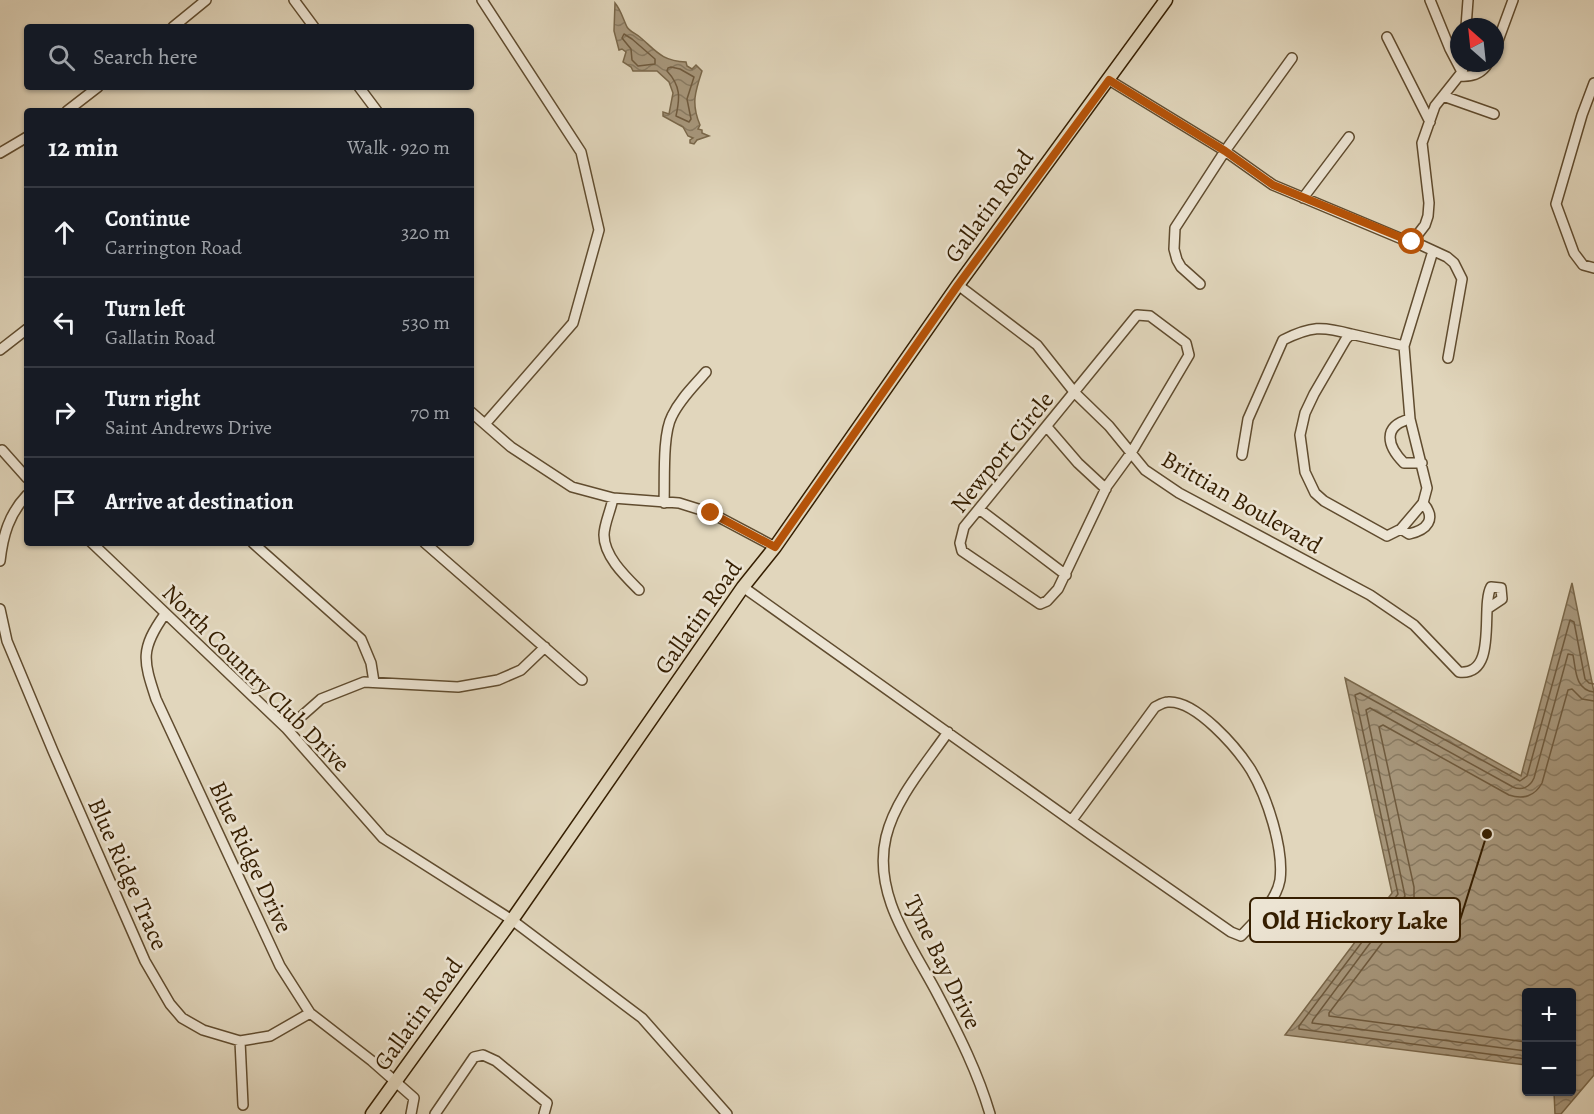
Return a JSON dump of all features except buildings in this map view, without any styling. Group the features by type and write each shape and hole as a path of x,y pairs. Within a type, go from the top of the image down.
{"main road":[{"name":"Gallatin Road","path":"372,1114 512,920 743,587 775,547 958,285 1166,0"}],"street":[{"path":"177,24 206,0"},
{"path":"294,0 312,24"},
{"path":"482,0 581,152 599,230 573,323 485,424"},
{"path":"1430,0 1450,49"},
{"path":"1467,18 1468,0"},
{"path":"1504,24 1513,0"},
{"path":"1387,38 1430,122"},
{"path":"1200,284 1181,267 1177,260 1174,249 1175,228 1225,151 1292,58"},
{"path":"1412,242 1425,225 1428,216 1429,203 1422,143 1435,106 1461,72"},
{"path":"1465,72 1472,77 1480,72"},
{"path":"1109,80 1225,151 1273,185 1433,251 1454,263 1462,279 1448,358"},
{"path":"1594,83 1582,115 1556,204 1574,253 1582,265 1594,268"},
{"path":"71,108 94,90"},
{"path":"361,90 375,108"},
{"path":"1443,96 1494,114"},
{"path":"1304,198 1349,137"},
{"path":"0,153 24,139"},
{"path":"1351,334 1346,339 1305,413 1300,435 1305,472 1315,493 1350,517 1387,536 1401,529 1423,503 1427,488 1410,419 1404,346 1433,251"},
{"name":"Brittian Boulevard","path":"958,285 1037,345 1075,393 1109,426 1145,470 1179,493 1370,595 1414,625 1459,672 1476,667 1482,658 1487,609"},
{"name":"Newport Circle","path":"1137,315 1150,316 1186,344 1189,355 1131,453 1106,489 1066,575 1054,596 1040,604 962,551 960,543 964,527 1047,427 1137,315"},
{"path":"1242,455 1248,419 1283,340 1307,330 1327,328 1404,346"},
{"path":"0,350 24,332"},
{"path":"664,503 670,418 680,402 706,372"},
{"path":"474,415 511,447 572,487 613,498 679,503 711,513 775,547"},
{"path":"1410,419 1394,426 1389,442 1395,454 1404,463 1422,463"},
{"path":"1047,427 1078,463 1106,489"},
{"path":"2,450 24,475"},
{"path":"0,561 6,526 18,504 24,498"},
{"path":"613,498 604,536 609,554 623,574 639,590"},
{"path":"1401,529 1409,534 1420,531 1427,524 1430,517 1429,510 1423,503"},
{"path":"979,509 1066,575"},
{"name":"North Country Club Drive","path":"95,546 287,729 383,838 512,920 642,1018 727,1114"},
{"path":"256,546 361,639 371,663 374,682"},
{"path":"427,546 582,681"},
{"path":"743,587 1093,836 1231,932 1241,936 1267,906 1280,882 1280,854 1276,832 1251,770 1222,733 1196,712 1182,705 1167,702 1155,707 1072,820"},
{"name":"Blue Ridge Trace","path":"0,609 7,641 52,751 145,961 170,1005 182,1018 203,1030 240,1041 270,1036 310,1012"},
{"name":"Blue Ridge Drive","path":"165,614 153,631 145,651 147,672 156,699 280,966 310,1012 396,1080 414,1098 411,1114"},
{"path":"287,729 321,699 364,682 458,687 498,680 521,670 545,647"},
{"name":"Tyne Bay Drive","path":"948,732 900,803 886,836 882,859 885,886 898,922 938,995 980,1081 990,1114"},
{"path":"240,1041 243,1105"},
{"path":"435,1114 474,1057 483,1055 496,1061 547,1103 544,1114"}],"water":[{"path":"615,3 628,29 656,51 671,60 686,62 687,66 692,69 696,65 702,71 695,104 700,125 698,129 709,136 697,140 694,144 690,143 693,138 688,136 683,127 663,116 663,112 669,114 673,93 669,82 657,71 633,71 623,62 626,52 619,50 614,31"},
{"path":"1572,583 1594,692 1594,1075 1561,1114 1555,1114 1554,1096 1576,1096 1576,988 1522,988 1522,1065 1285,1035 1392,893 1345,678 1521,776"}],"place":[{"name":"Old Hickory Lake","path":"1487,834"}],"route":[{"path":"711,513 775,547 958,285 1109,80 1225,151 1273,185 1412,242"}]}
